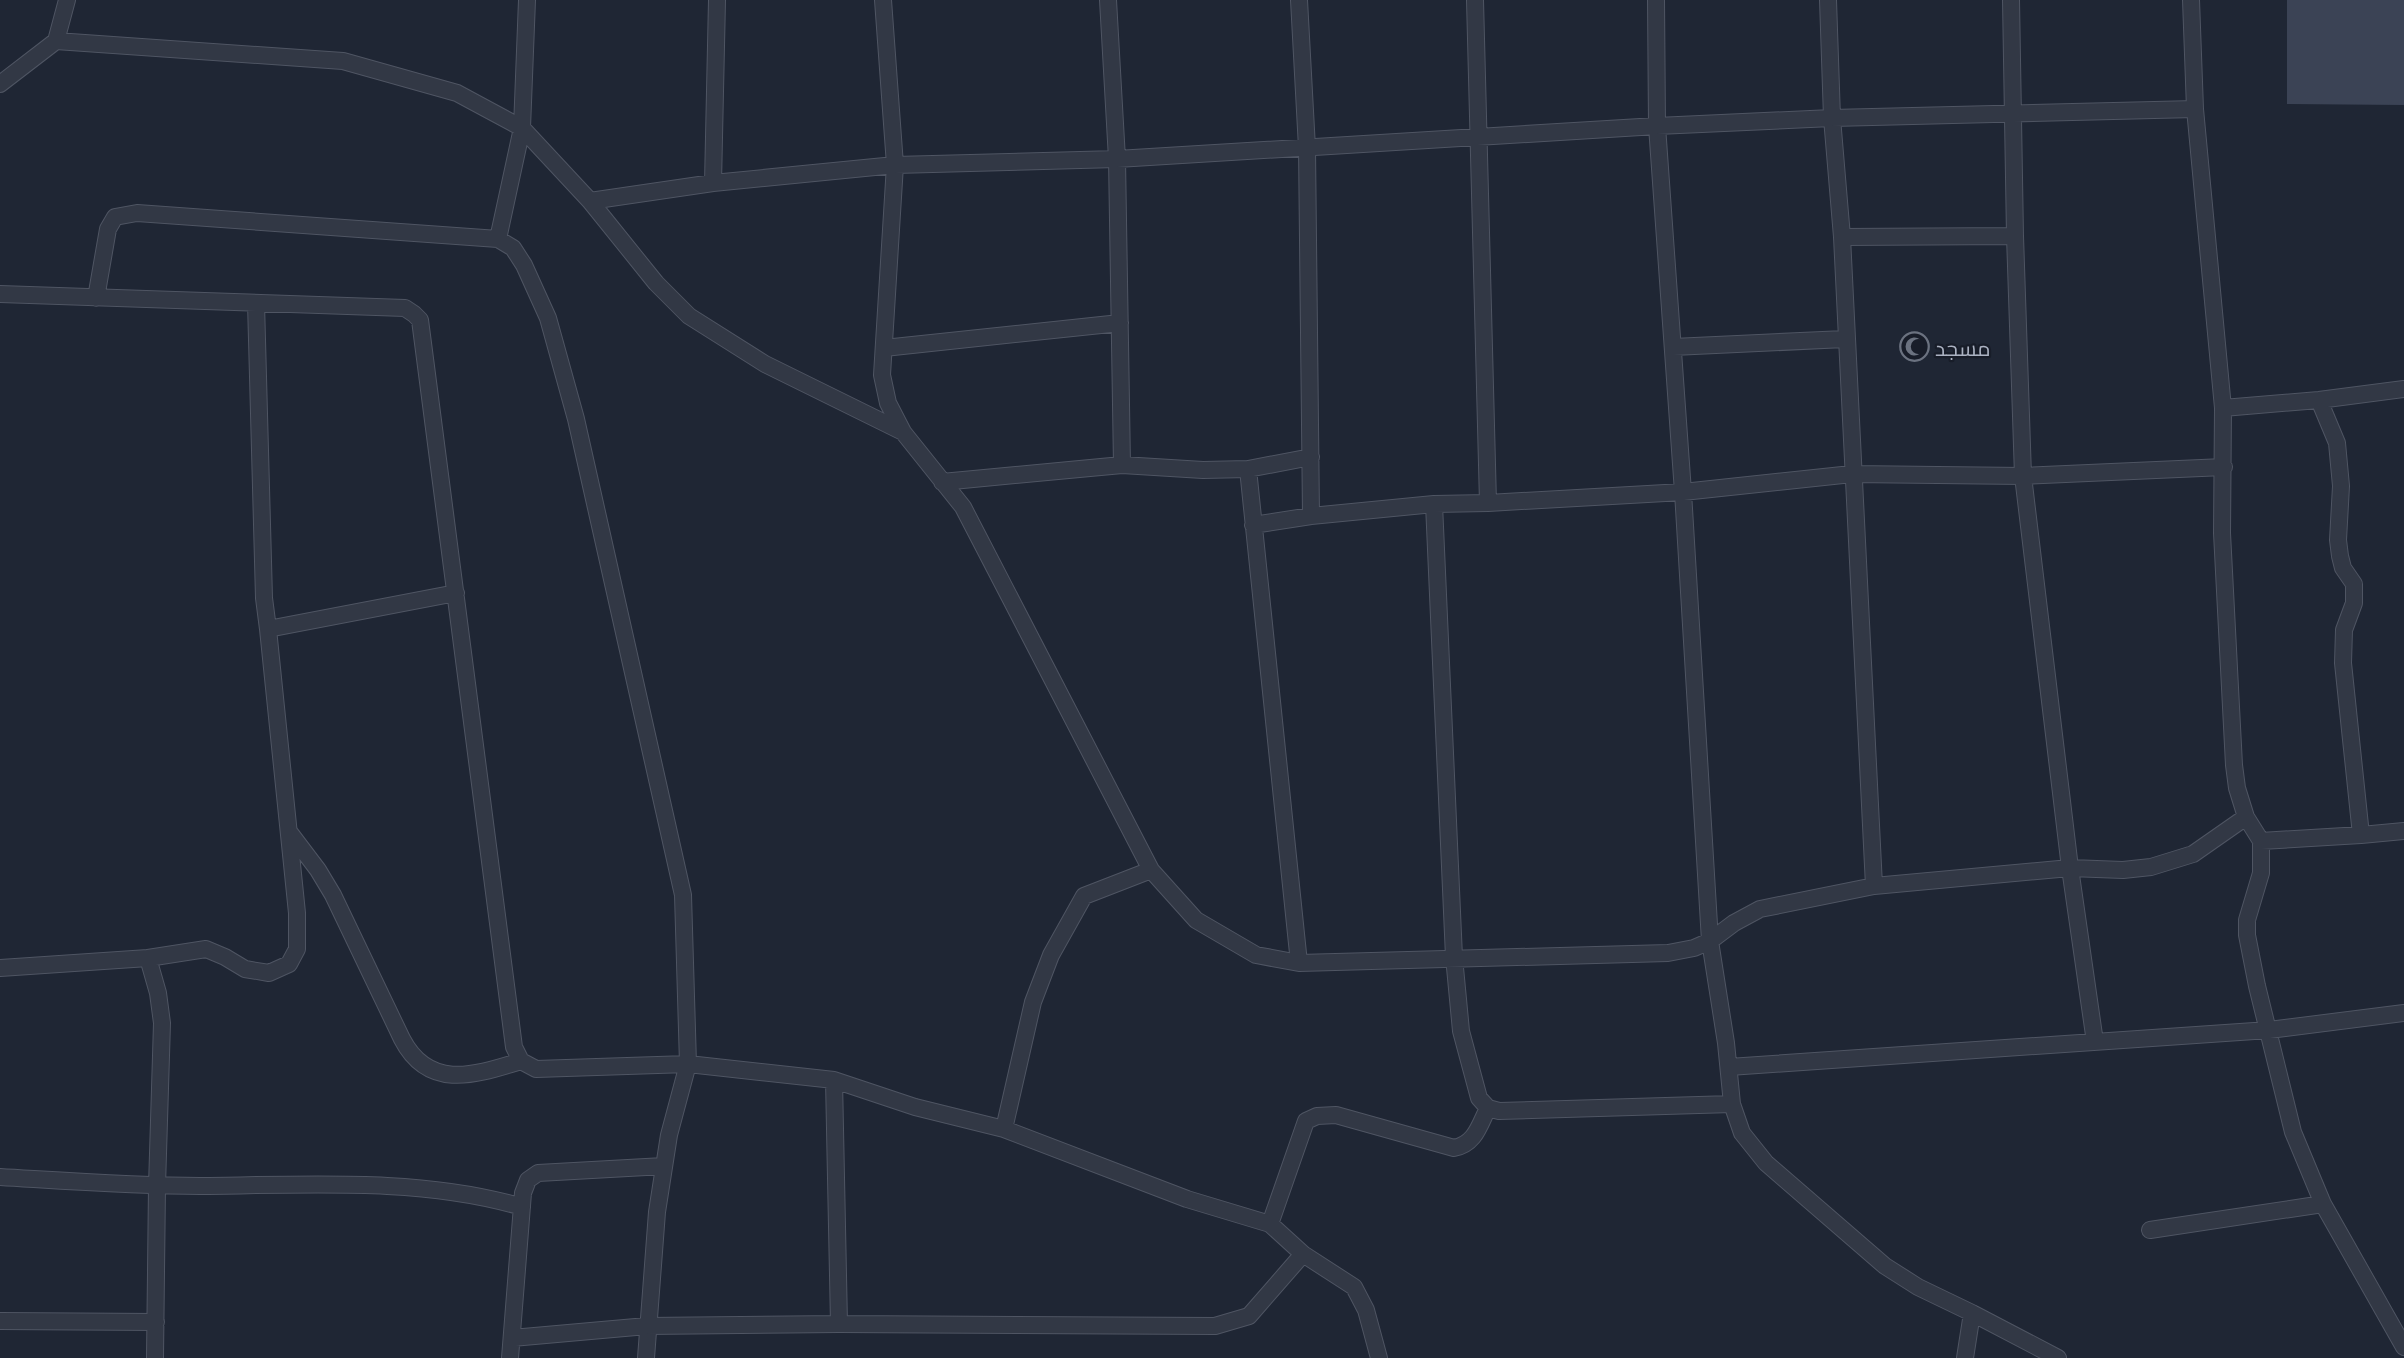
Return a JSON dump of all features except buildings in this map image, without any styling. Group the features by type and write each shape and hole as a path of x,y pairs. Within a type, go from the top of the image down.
{"street":[{"path":"0,84 56,40 67,0"},
{"path":"498,239 522,128 528,0"},
{"path":"713,183 717,0"},
{"path":"882,0 895,165 882,375 888,403 903,432 963,507 1151,870 1196,920 1256,955 1299,963 1668,953 1694,948 1710,941 1734,923 1760,909 1874,886 2070,868 2123,870 2151,867 2193,854 2246,817"},
{"path":"1108,0 1117,159 1122,465"},
{"path":"1299,0 1307,148 1311,516"},
{"path":"1475,0 1488,503"},
{"path":"1656,0 1657,126 1683,492 1710,941 1729,1067 1732,1104 1742,1133 1766,1163 1885,1266 1918,1287 2058,1358"},
{"path":"1828,0 1832,118 1842,237 1845,339 1874,886"},
{"path":"2011,0 2015,236 2023,476 2070,868 2095,1042"},
{"path":"2191,0 2195,109 2223,408 2222,533 2234,765 2237,788 2246,817 2261,841 2261,873 2246,927 2257,986 2293,1132 2323,1204 2404,1347"},
{"path":"56,40 343,61 457,93 522,128 590,201 656,283 689,315 765,364 903,432"},
{"path":"590,201 713,183 895,165 1117,159 1657,126 1832,118 2195,109"},
{"path":"96,298 108,228 115,217 137,213 498,239 513,248 524,265 548,318 576,419 683,895 688,1064 669,1135 657,1212 646,1358"},
{"path":"1842,237 2015,236"},
{"path":"0,294 405,308 420,320 513,1047 520,1061 536,1069 688,1064 834,1080 915,1107 1004,1129 1187,1199 1270,1224 1303,1254 1354,1287 1366,1310 1379,1358"},
{"path":"0,968 148,958 206,949 245,969 269,973 289,964 297,949 297,913 264,597 256,303"},
{"path":"884,348 1120,323"},
{"path":"1673,346 1845,339"},
{"path":"2223,408 2319,400 2404,389"},
{"path":"2319,400 2337,443 2341,486 2338,540 2343,568 2354,584 2354,603 2344,630 2343,663 2361,835"},
{"path":"942,482 1122,465 1203,470 1248,469 1311,457"},
{"path":"1253,525 1311,516 1434,504 1683,492 1852,474 2023,476 2224,467"},
{"path":"1248,469 1299,963"},
{"path":"1434,504 1454,957 1461,1031 1479,1098 1488,1108 1499,1111 1732,1104"},
{"path":"268,630 456,593"},
{"path":"2261,841 2404,831"},
{"path":"289,832 318,870 333,895 402,1039 416,1060 438,1073 449,1075 466,1075 520,1061"},
{"path":"1004,1129 1033,1002 1051,955 1084,896 1151,870"},
{"path":"148,958 158,993 162,1023 155,1358"},
{"path":"1729,1067 2268,1030 2404,1013"},
{"path":"834,1080 839,1324"},
{"path":"1270,1224 1305,1121 1317,1116 1336,1115 1454,1148 1464,1146 1473,1140 1488,1108"},
{"path":"510,1358 523,1193 528,1180 538,1173 664,1166"},
{"path":"0,1177 157,1186 348,1185 446,1191 487,1197 522,1207"},
{"path":"2150,1230 2323,1204"},
{"path":"512,1338 647,1326 839,1324 1215,1326 1249,1316 1303,1254"},
{"path":"1965,1358 1972,1313"},
{"path":"0,1321 156,1322"}],"place":[{"name":"مسجد","path":"1914,347"}]}
